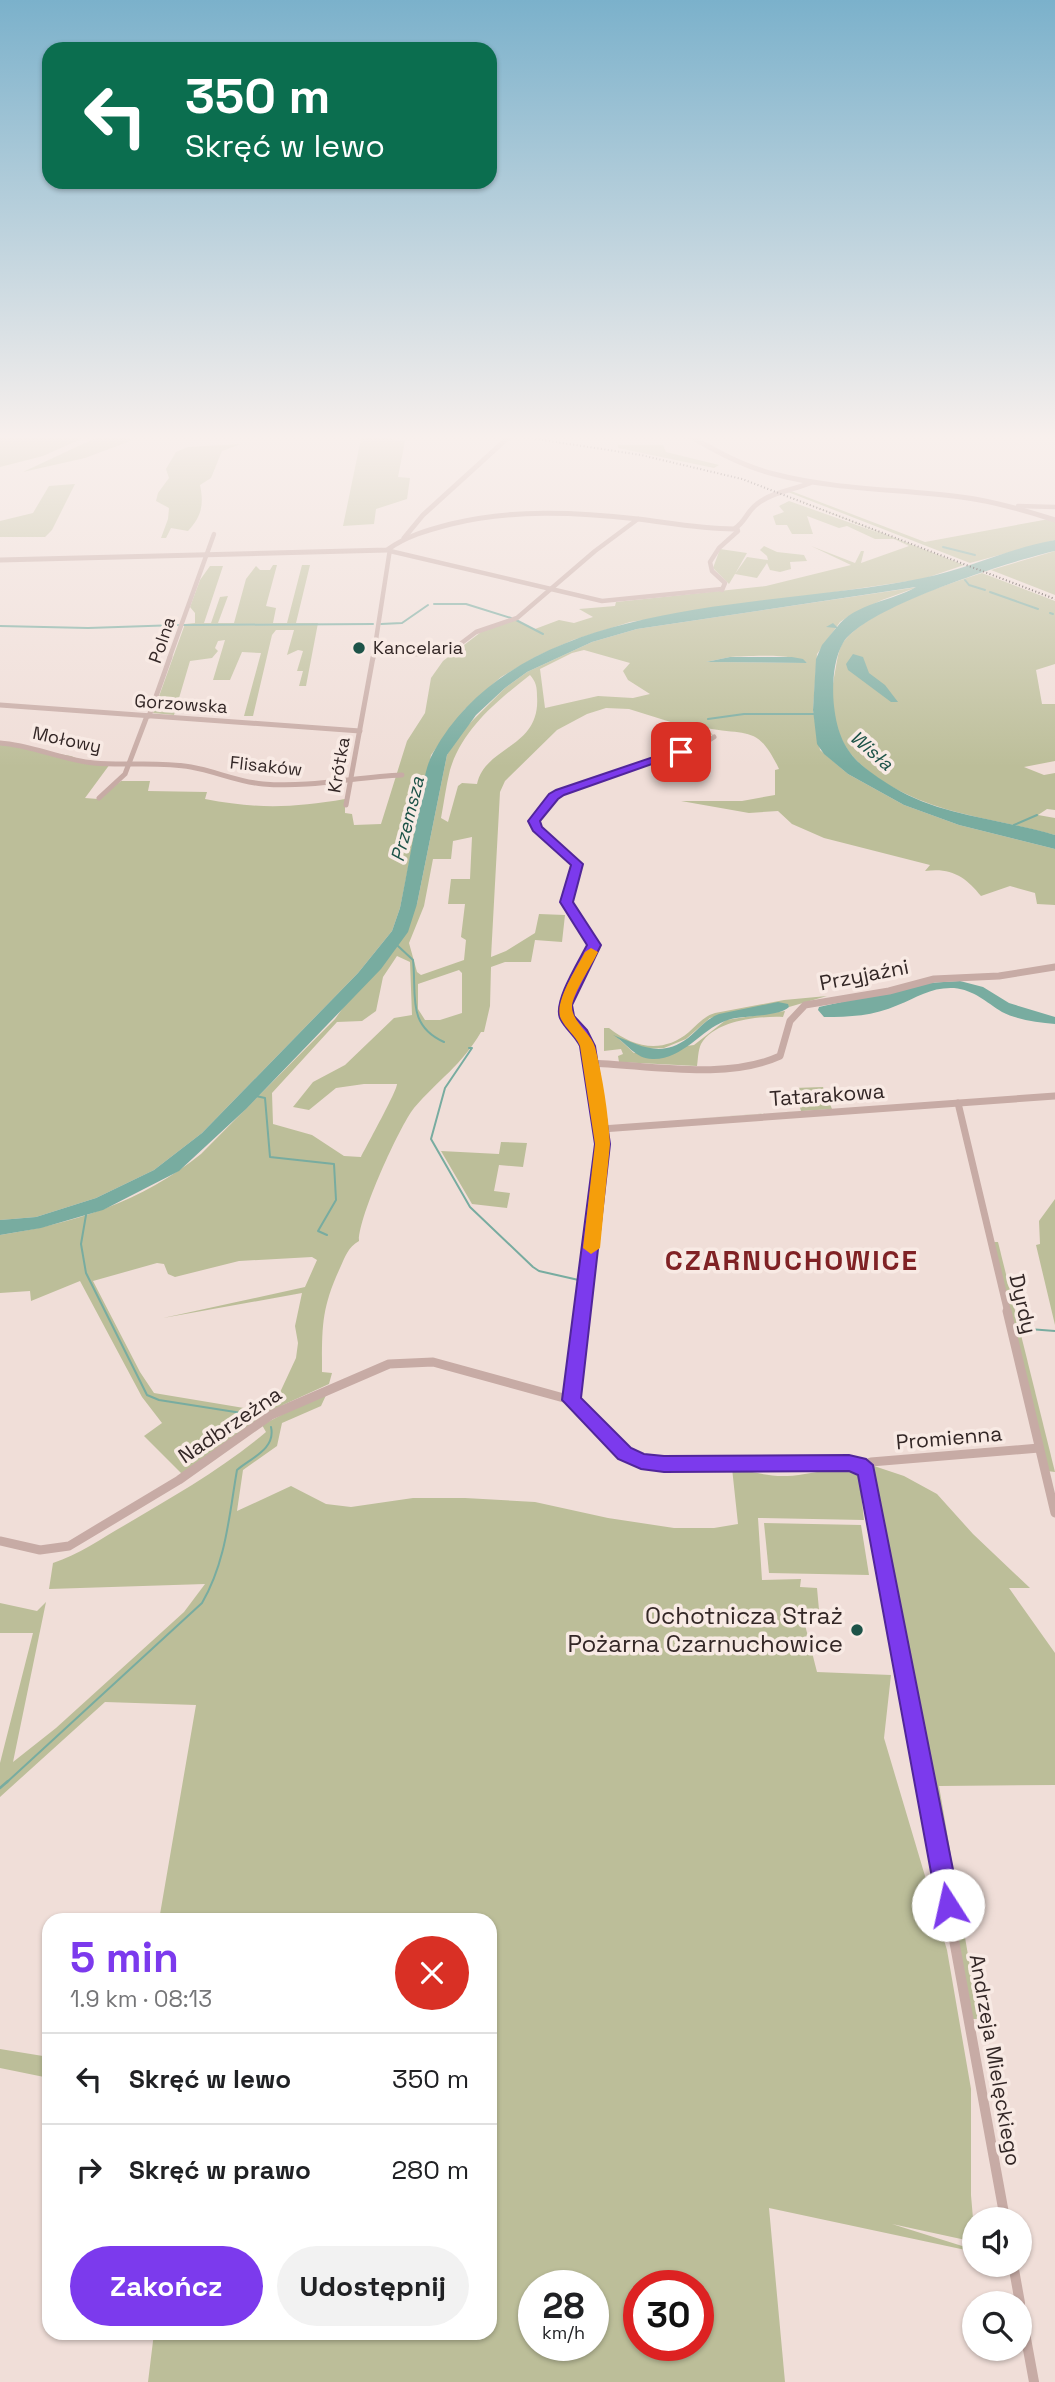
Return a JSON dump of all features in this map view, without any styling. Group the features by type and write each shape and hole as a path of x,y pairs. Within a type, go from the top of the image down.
{"street":[{"name":"Polna","path":"100,797 123,776 129,764 210,545"},
{"path":"390,550 396,545"},
{"path":"373,654 447,654 476,632 515,619 604,545"},
{"path":"0,560 390,550 613,601 722,590 724,583 712,571 710,562 722,545"},
{"name":"Krótka","path":"346,805 390,550"},
{"name":"Gorzowska","path":"0,705 360,731"},
{"path":"714,737 702,744 560,792 535,818 537,828 577,864 566,902 594,945 566,999 565,1011 582,1033 588,1046 602,1129 593,1233 571,1400 624,1453 641,1461 664,1464 849,1463 862,1467"},
{"name":"Mołowy","path":"0,743 17,744 93,763 129,764"},
{"name":"Flisaków","path":"129,764 193,767 231,779 264,783 320,785 350,779 402,775"},
{"name":"Przyjaźni","path":"590,1063 724,1069 769,1061 780,1056 789,1019 805,1005 889,991 934,979 999,976 1055,967"},
{"name":"Tatarakowa","path":"602,1129 1055,1096"},
{"name":"Dyrdy","path":"958,1103 1055,1513"},
{"name":"Nadbrzeżna","path":"0,1541 40,1550 69,1546 179,1480 278,1411 389,1364 419,1361 437,1363 571,1400"},
{"name":"Promienna","path":"862,1467 871,1462 1039,1448"},
{"name":"Andrzeja Mielęckiego","path":"862,1467 869,1476 1002,2207"},
{"path":"1030,2361 1034,2382"}],"green space":[{"path":"913,545 964,565 923,579 630,622 573,640 537,656 501,677 465,709 431,755 400,908 392,931 358,973 202,1133 154,1170 96,1198 36,1217 0,1220 0,744 71,756 91,764 110,764 85,798 98,799 121,781 150,781 148,791 207,792 205,799 258,806 291,806 345,799 345,813 352,814 354,825 381,824 407,741 425,713 431,678 443,661 485,629 514,620 535,629 559,620 574,623 593,617 579,609 615,606 616,602 766,586 851,565 811,546 855,563 861,551 864,551 861,563"},
{"path":"924,545 1036,545 970,563"},
{"path":"764,546 777,552 804,555 807,561 790,562 791,569 780,572 770,570 767,563 757,578 735,574 747,557 768,560 760,550"},
{"path":"720,549 747,553 729,584 713,568"},
{"path":"1055,551 1055,595 991,570"},
{"path":"273,565 277,565 266,606 276,608 273,623 287,623 302,565 310,565 296,623 318,623 306,686 299,686 303,671 297,671 303,651 298,650 287,655 294,630 276,630 272,635 253,716 244,716 261,653 242,652 230,680 213,680 225,640 218,641 215,648 218,651 212,658 190,661 174,715 153,713 185,624 195,623 195,613 190,607 200,580 210,566 223,566 204,623 211,623 220,597 228,596 218,623 234,623 246,579 256,566 260,570 270,570"},
{"path":"982,573 1055,601 1055,664 1036,670 1042,704 1055,704 1055,761 1024,767 1044,775 1055,773 1055,810 1047,809 1038,815 1055,818 1055,835 941,808 906,794 871,773 846,746 838,731 832,694 838,656 844,641 856,629 889,609"},
{"path":"918,587 849,616 840,622 817,654 813,710 820,750 848,774 904,805 959,825 1055,849 1055,905 1037,904 1035,893 1010,886 981,896 964,879 950,872 925,871 930,865 824,838 792,824 778,811 749,813 681,801 742,801 775,795 775,770 779,769 765,745 751,735 706,728 713,735 629,709 606,708 587,714 557,730 505,781 500,792 491,957 535,933 539,914 565,915 562,942 535,940 531,962 505,962 491,967 490,1006 484,1032 481,1032 458,1063 407,1118 380,1173 360,1229 359,1241 347,1253 329,1295 324,1319 322,1372 332,1373 329,1384 283,1405 183,1475 144,1436 162,1423 142,1397 80,1281 31,1301 30,1291 0,1293 0,1235 54,1224 106,1208 155,1185 201,1154 335,1019 417,904 447,755 461,732 505,688 527,672 592,642 637,629","holes":["584,650 630,663 623,671 628,680 650,694 633,698 598,696 545,708 540,669","770,656 793,658 807,663 706,662 730,657","530,675 536,685 536,713 522,737 490,762 482,771 477,784 462,783 458,786 448,822 441,818 450,770 456,755 482,716","472,837 470,879 451,879 448,904 465,904 461,937 466,940 464,960 421,975 417,972 409,943 424,906 433,859 451,859 453,841","397,956 410,962 412,1015 394,1018 345,1065 313,1082 293,1107 309,1110 336,1088 364,1084 397,1084 361,1157 344,1156 312,1135 273,1124 272,1093 337,1022 362,1021 376,1011 383,977","459,970 462,973 462,1013 440,1020 425,1020 418,1009 418,984","312,1257 317,1260 305,1287 163,1318 302,1293 295,1326 298,1343 296,1358 276,1401 259,1409 250,1409 154,1393 140,1372 93,1281 157,1263 164,1264 168,1274 175,1277 239,1261"]},
{"path":"827,996 789,1007 787,1004 710,1018 686,1039 664,1048 644,1049 618,1038 634,1053 694,1045 726,1020 785,1011 783,1017 738,1021 716,1030 701,1044 697,1066 619,1062 618,1056 623,1054 621,1049 604,1051 604,1028 609,1028 638,1044 659,1046 679,1039 704,1018 715,1013 784,1000"},
{"path":"823,1087 832,1109 688,1119 801,1111 794,1088"},
{"path":"501,1142 527,1143 523,1167 499,1165 494,1191 510,1193 507,1208 472,1204 441,1151 499,1154"},
{"path":"1055,1199 1055,1325 1036,1245 1040,1244 1039,1221"},
{"path":"994,1242 998,1242 1055,1472 1047,1471"},
{"path":"328,1391 321,1406 282,1423 277,1446 243,1470 237,1511 291,1486 326,1504 351,1507 413,1498 535,1502 608,1518 674,1528 714,1528 738,1524 732,1468 780,1476 832,1470 859,1475 864,1520 758,1518 762,1580 801,1579 800,1587 817,1588 820,1621 804,1621 817,1672 891,1675 884,1738 947,1950 971,2089 972,2207 962,2207 962,2239 892,2224 962,2246 962,2249 769,2208 785,2382 148,2382 153,2340 497,2340 497,1913 160,1913 196,1705 105,1702 0,1797 0,1763 33,1633 0,1633 0,1603 37,1611 46,1602 13,1762 56,1728 184,1612 205,1584 49,1589 53,1563 72,1556 180,1493 266,1432 262,1425"},
{"path":"874,1466 904,1476 937,1494 973,1534 1030,1588 1009,1588 1055,1653 1055,1785 939,1786 979,2019 972,2019 872,1476"},
{"path":"764,1523 861,1525 869,1575 769,1573"},
{"path":"0,2049 42,2056 42,2077 0,2068"}],"water":[{"path":"1055,545 1055,551 941,587 879,615 857,629 843,643 835,665 834,706 836,721 845,745 859,763 893,787 911,797 951,811 1055,835 1055,849 959,825 904,805 848,774 824,754 817,744 813,710 816,659 822,645 836,628 826,627 833,623 837,627 864,607 916,587 637,629 592,642 527,672 476,715 447,755 417,904 408,932 381,969 246,1109 179,1171 103,1210 41,1228 0,1235 0,1220 36,1217 96,1198 154,1170 202,1133 358,973 392,931 400,908 425,778 433,753 473,701 525,662 586,636 653,618 723,605 923,578 1021,548"},
{"path":"853,654 863,657 869,673 885,685 898,702 891,702 848,670 846,664"},
{"path":"730,657 792,657 803,659 807,663 706,662"},
{"path":"960,981 983,987 1009,1003 1055,1017 1055,1024 1008,1015 974,994 954,988 931,991 880,1012 824,1017 818,1010 819,1007 927,983"},
{"path":"778,1002 788,1004 789,1007 776,1013 725,1021 683,1049 664,1058 642,1057 613,1035 641,1046 668,1048 688,1038 714,1016"}],"waterway":[{"path":"943,547 975,555"},
{"path":"965,580 969,585 985,590"},
{"path":"990,592 1038,609"},
{"path":"434,604 466,604 511,618"},
{"path":"381,624 402,623 428,605"},
{"path":"516,620 543,634"},
{"path":"184,625 373,624"},
{"path":"0,626 88,628 178,625"},
{"path":"708,719 744,714 815,714"},
{"path":"1014,825 1037,815"},
{"path":"398,946 413,960 419,1018 432,1035 444,1042"},
{"path":"469,1048 472,1048 445,1088 431,1139 470,1207 533,1267 539,1271 583,1281"},
{"path":"256,1096 265,1098 270,1157 334,1164 336,1200 318,1231 327,1235"},
{"path":"86,1215 81,1244 86,1273 147,1395 159,1400 248,1414"},
{"path":"1016,1328 1055,1331"},
{"path":"6,1783 202,1603 222,1555 237,1470 266,1447 272,1435 271,1427"},
{"path":"0,1788 8,1781"}],"railway":[{"path":"915,545 1055,599"}],"slow traffic":[{"path":"591,952 566,999 565,1011 582,1033 588,1046 602,1129 603,1144 591,1248"}],"place":[{"name":"Kancelaria","path":"359,648"},
{"name":"Ochotnicza Straż Pożarna Czarnuchowice","path":"857,1630"}],"district":[{"name":"CZARNUCHOWICE","path":"792,1260"}],"route":[{"path":"681,752 560,792 553,796 534,821 537,828 552,843 577,864 566,902 592,938 594,945 565,1005 567,1017 582,1033 588,1046 603,1144 571,1400 624,1453 641,1461 664,1464 849,1463 859,1465 867,1471 948,1905"}],"water label":[{"name":"Wisła","path":"872,750"},
{"name":"Przemsza","path":"407,819"}]}
